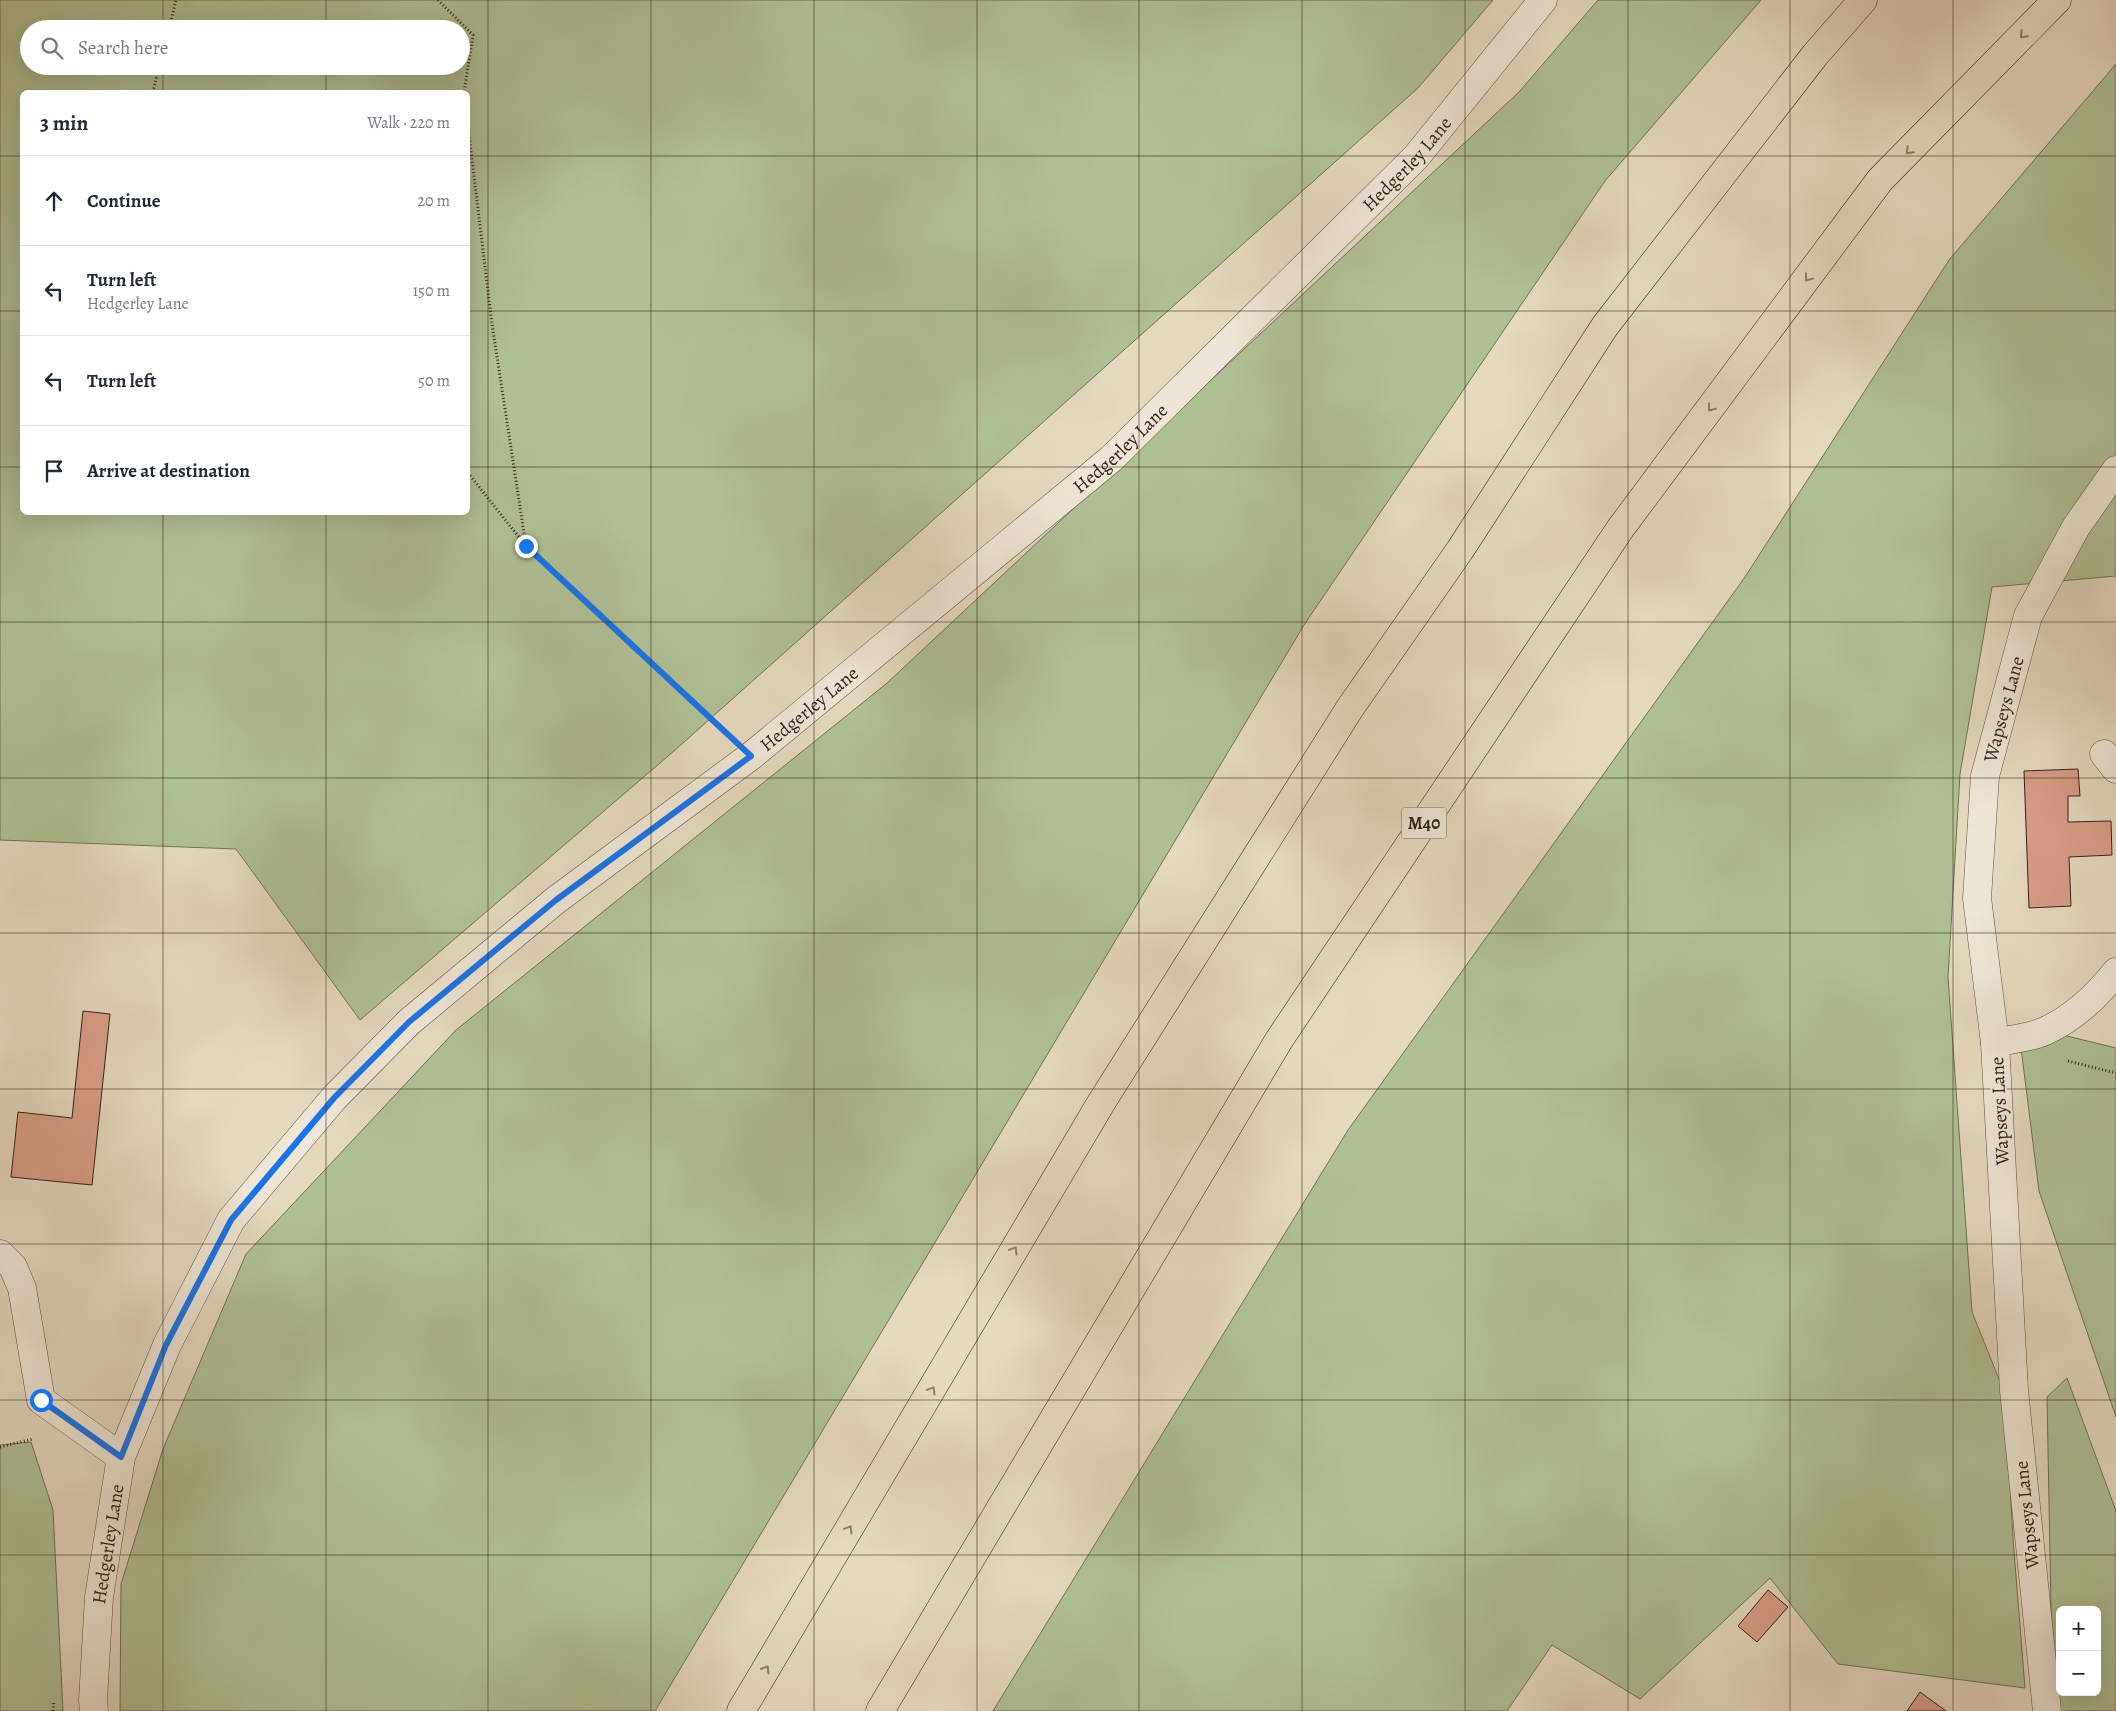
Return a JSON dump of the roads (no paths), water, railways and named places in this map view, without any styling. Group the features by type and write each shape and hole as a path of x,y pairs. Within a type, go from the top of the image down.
{"highway":[{"path":"741,1711 1101,1103 1350,708 1460,550 1605,326 1815,55 1863,0"},
{"name":"M40","path":"880,1711 1279,1040 1620,529 1880,180 2057,0"}],"street":[{"name":"Hedgerley Lane","path":"94,1711 99,1597 121,1457 166,1345 231,1220 334,1098 409,1022 549,906 751,756 1111,459 1416,157 1543,0"},
{"name":"Wapseys Lane","path":"2047,1711 2014,1390 1995,1043 1977,898 1985,776 2028,616 2076,527 2116,470"},
{"path":"1995,1043 2044,1032 2074,1015 2095,997 2116,972"},
{"path":"0,1254 13,1267 22,1288 41,1400 121,1457"}]}
